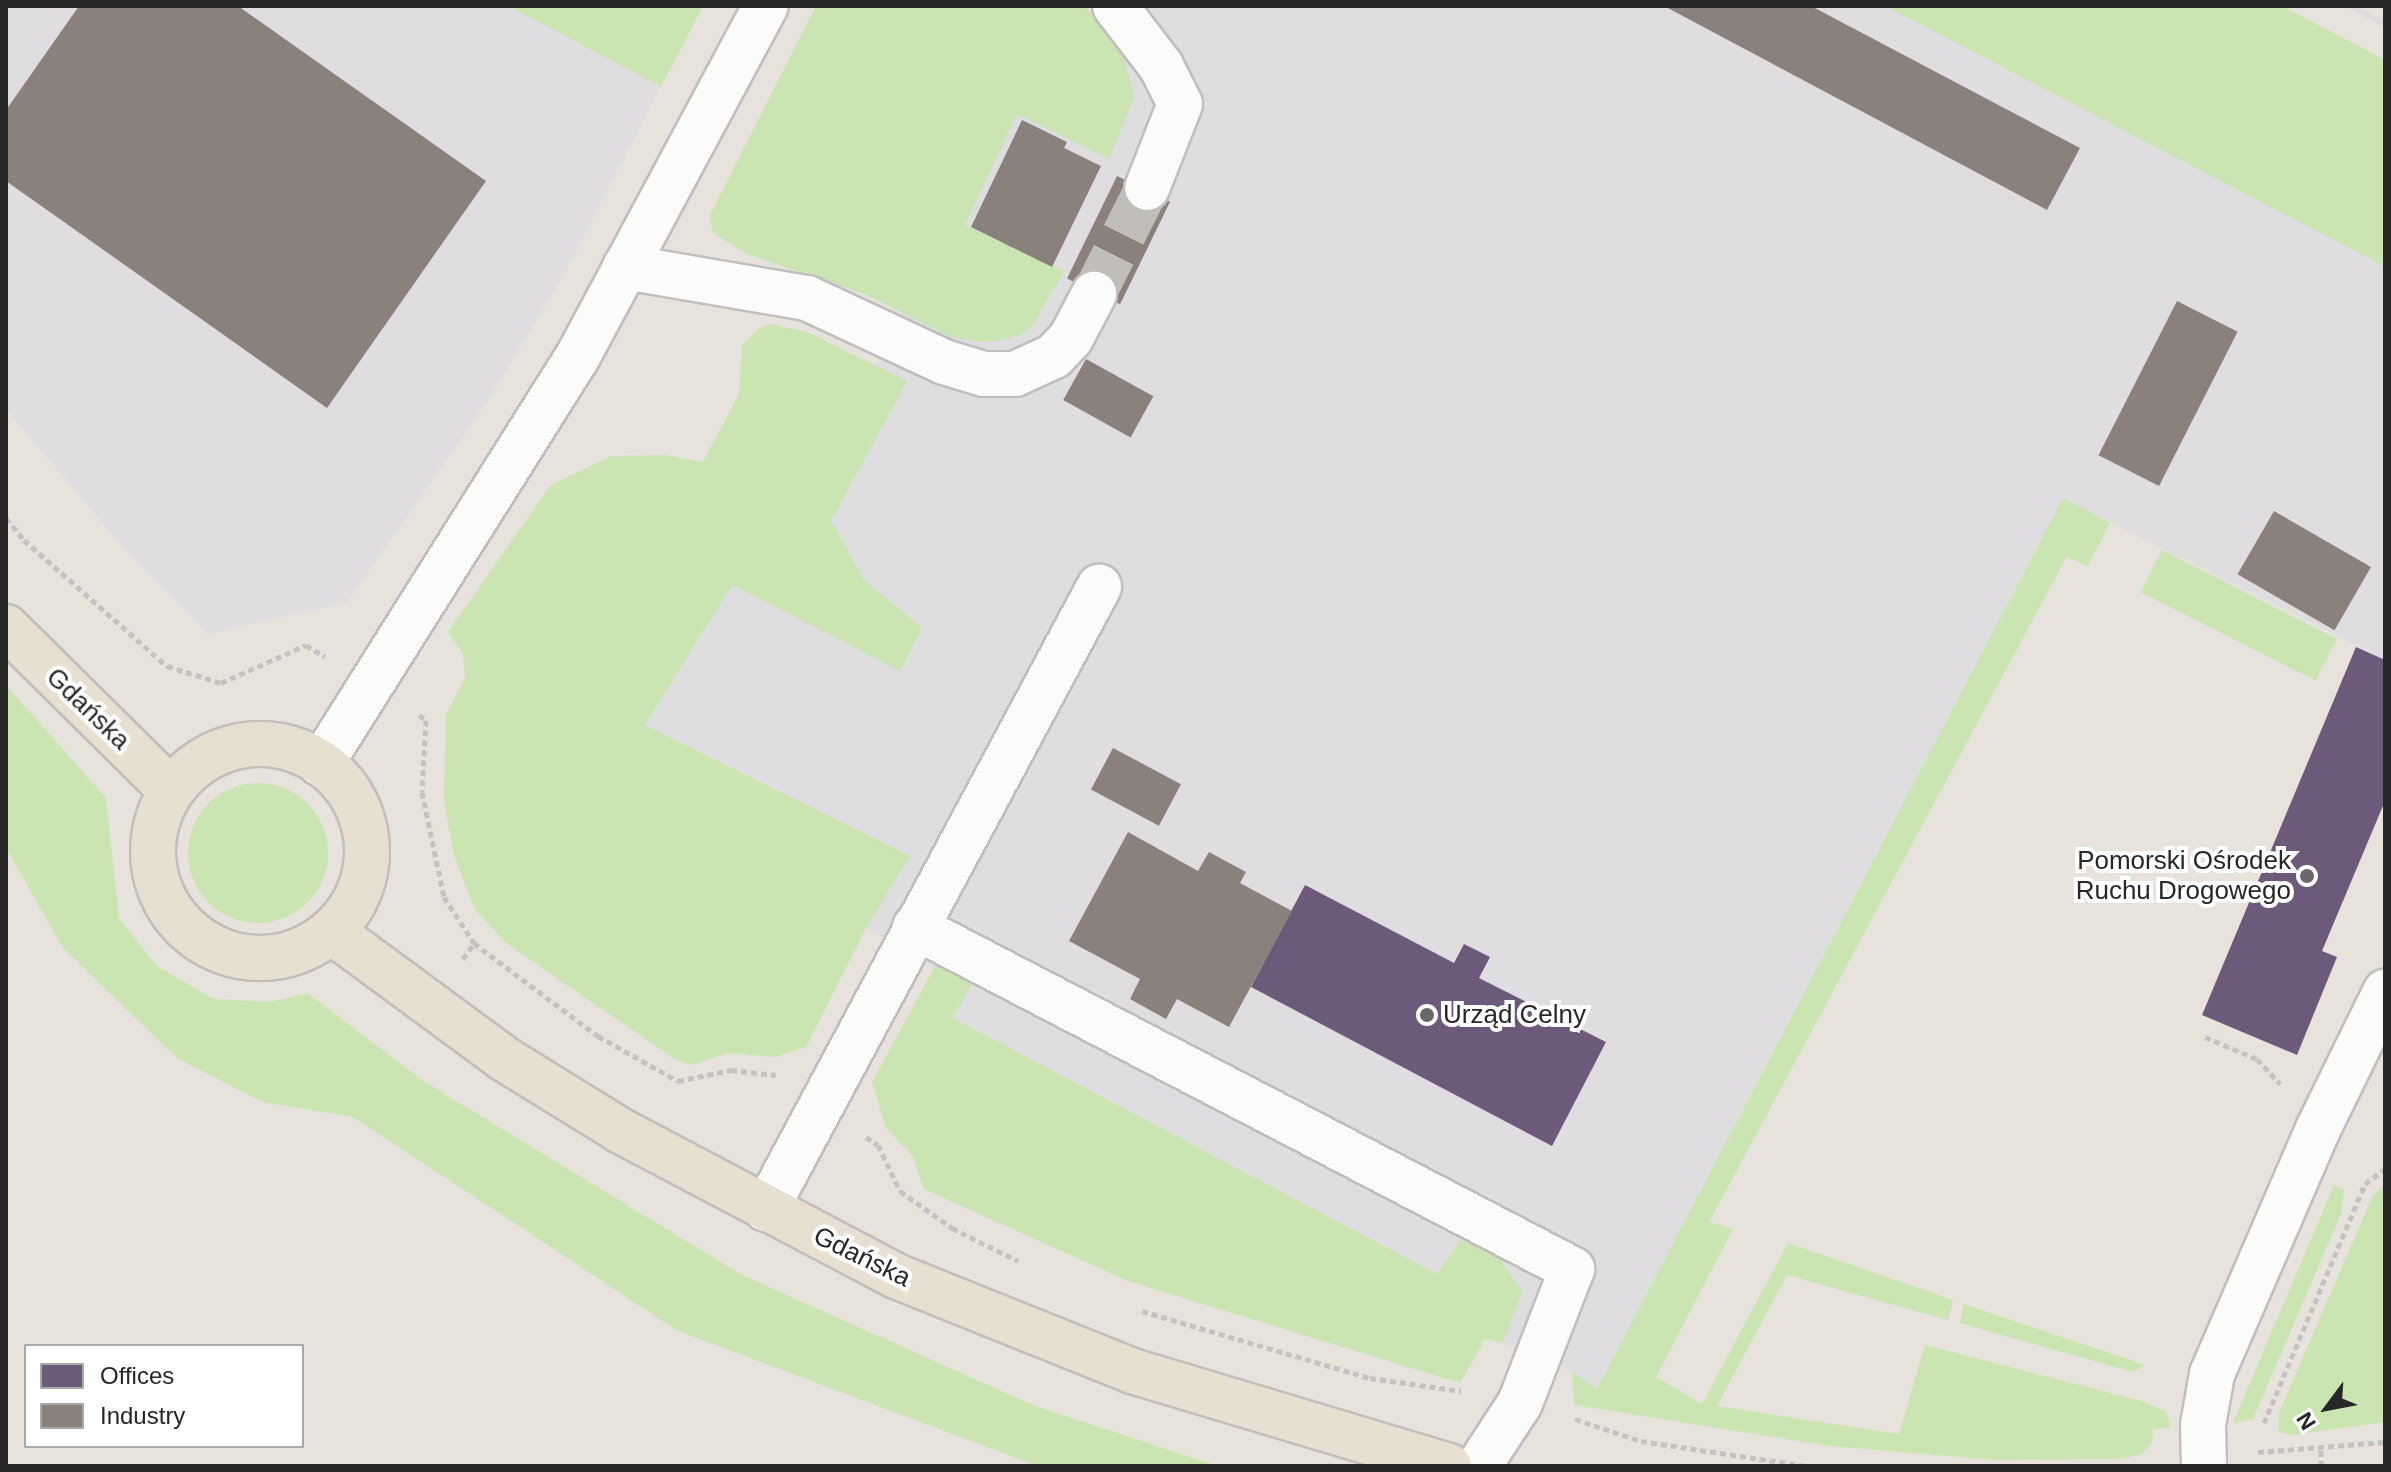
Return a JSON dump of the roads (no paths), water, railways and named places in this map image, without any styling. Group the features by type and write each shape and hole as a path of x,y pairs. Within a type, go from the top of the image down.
{"main road":[{"name":"Gdańska","path":"6,627 171,790"},
{"path":"269,744 321,764 353,799 367,845 358,892 331,931 307,947 252,958 194,935 168,906 153,864 159,812 171,790 214,754 241,745 269,744"},
{"name":"Gdańska","path":"331,931 503,1058 621,1131 896,1276 1132,1371 1449,1466"}],"lane":[{"path":"321,764 578,356 766,6"},
{"path":"1115,6 1161,66 1180,104 1147,188"},
{"path":"625,267 807,298 944,362 984,374 1015,374 1047,361 1071,338 1094,294"},
{"path":"766,1209 1099,587"},
{"path":"915,927 1572,1269 1520,1403 1479,1466"},
{"path":"2204,1466 2203,1425 2212,1374 2318,1129 2385,992"}],"tunnel":[{"path":"1094,294 1147,188"}],"railway":[{"path":"2351,6 2385,24"}],"place":[{"name":"Pomorski Ośrodek Ruchu Drogowego","path":"2307,876"},
{"name":"Urząd Celny","path":"1427,1015"}]}
